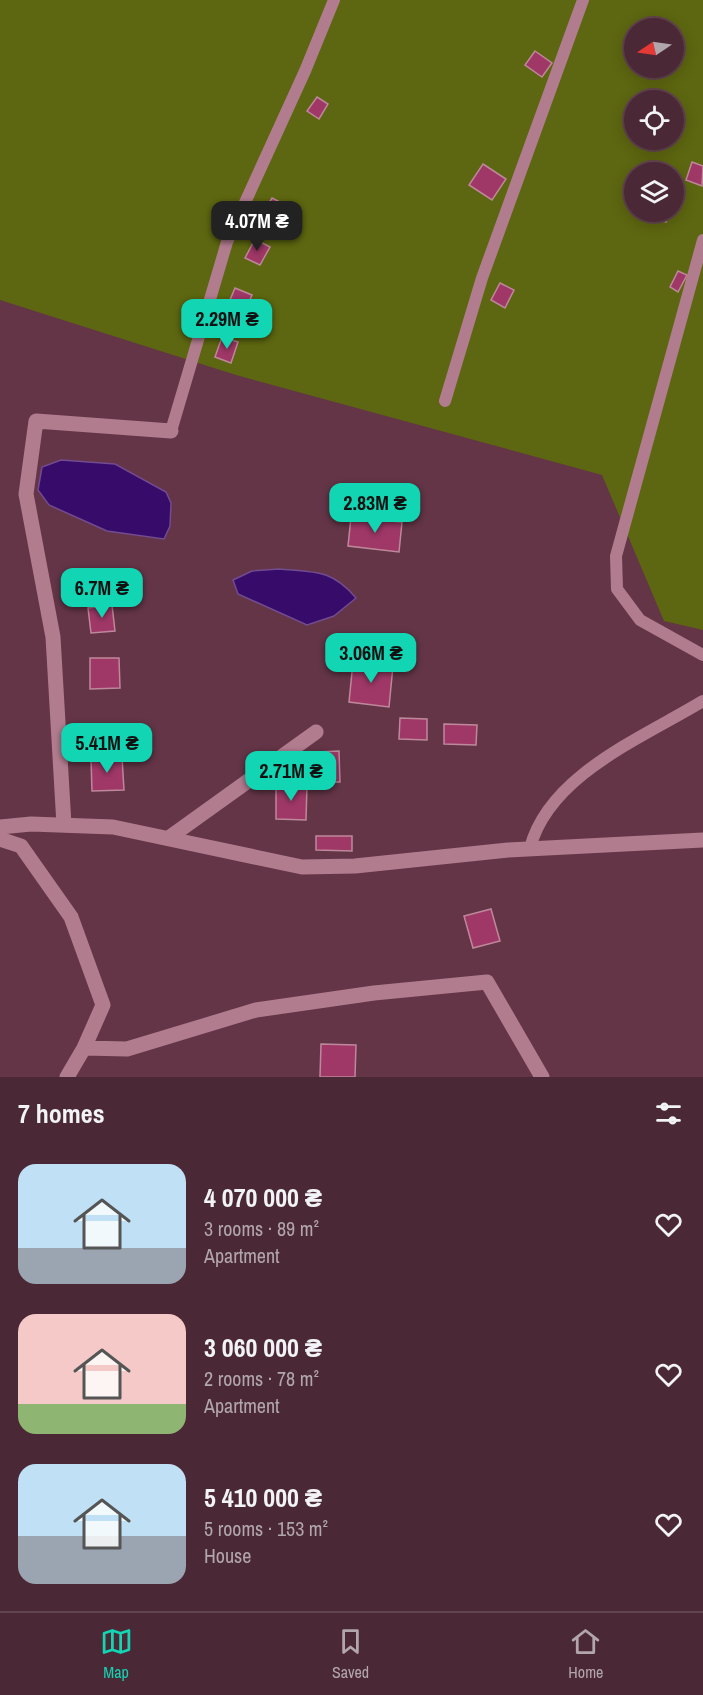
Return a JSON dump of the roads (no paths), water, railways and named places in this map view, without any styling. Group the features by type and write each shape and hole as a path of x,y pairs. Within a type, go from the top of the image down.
{"street":[{"path":"64,825 53,637 26,494 36,421 171,431"},
{"path":"170,837 316,732"},
{"path":"0,827 31,824 113,827 170,837 302,867 355,866 530,849 703,840"},
{"path":"0,839 21,846 71,917 103,1005 67,1077"},
{"path":"84,1047 127,1049 256,1010 374,993 487,982 542,1077"}],"lane":[{"path":"171,431 228,242 305,71 334,0"},
{"path":"445,401 482,278 583,0"},
{"path":"703,240 616,556 617,589 640,620 703,655"},
{"path":"530,849 534,831 550,803 581,774 703,701"}]}
